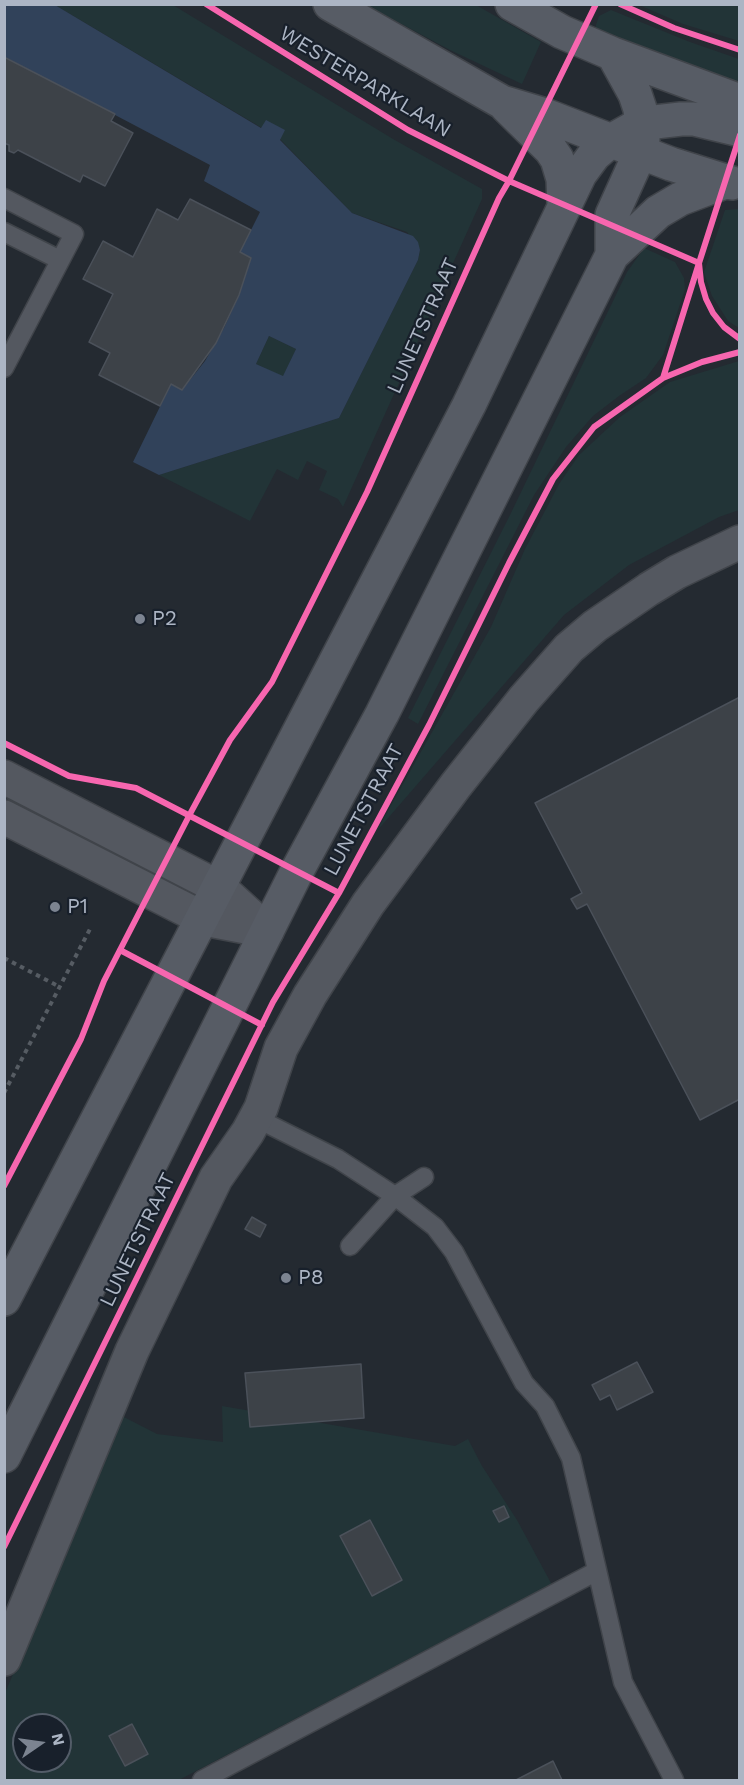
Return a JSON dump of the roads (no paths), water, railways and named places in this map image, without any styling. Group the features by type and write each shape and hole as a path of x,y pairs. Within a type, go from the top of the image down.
{"main road":[{"path":"330,4 502,102 542,114 609,142 641,139 681,118 740,130"},
{"path":"512,4 562,32 613,54 740,101"},
{"path":"612,255 612,215 641,139 635,94 613,54"},
{"path":"502,102 551,150 557,159 563,179 564,205"},
{"path":"641,139 732,183"},
{"path":"4,1299 204,919 469,405 564,205 587,163 609,142"},
{"path":"612,255 658,212 680,199 732,183"},
{"name":"LUNETSTRAAT","path":"4,1456 297,871 382,714 612,255"}],"street":[{"name":"LUNETSTRAAT","path":"4,1659 132,1351 216,1178 256,1118 280,1048 356,922 436,812 546,672 569,648 621,607 677,572 740,542"},
{"path":"4,777 220,888 267,931"},
{"path":"4,818 204,919 267,931"}],"lane":[{"path":"4,198 74,234 4,368"},
{"path":"4,232 60,260"},
{"path":"256,1118 338,1159 427,1220 448,1242 524,1383 545,1406 571,1458 622,1682 674,1780"},
{"path":"350,1246 395,1196 424,1177"},
{"path":"202,1780 597,1571"}],"water":[{"path":"4,5 55,5 261,128 266,120 285,130 280,140 352,213 413,236 420,250 418,260 339,418 159,475 133,462 171,384 182,390 205,361 224,328 239,295 250,258 240,252 260,212 204,181 210,165 5,57","holes":["269,336 296,349 283,376 256,364"]}],"place":[{"name":"P2","path":"140,619"},
{"name":"P1","path":"55,907"},
{"name":"P8","path":"286,1278"}]}
